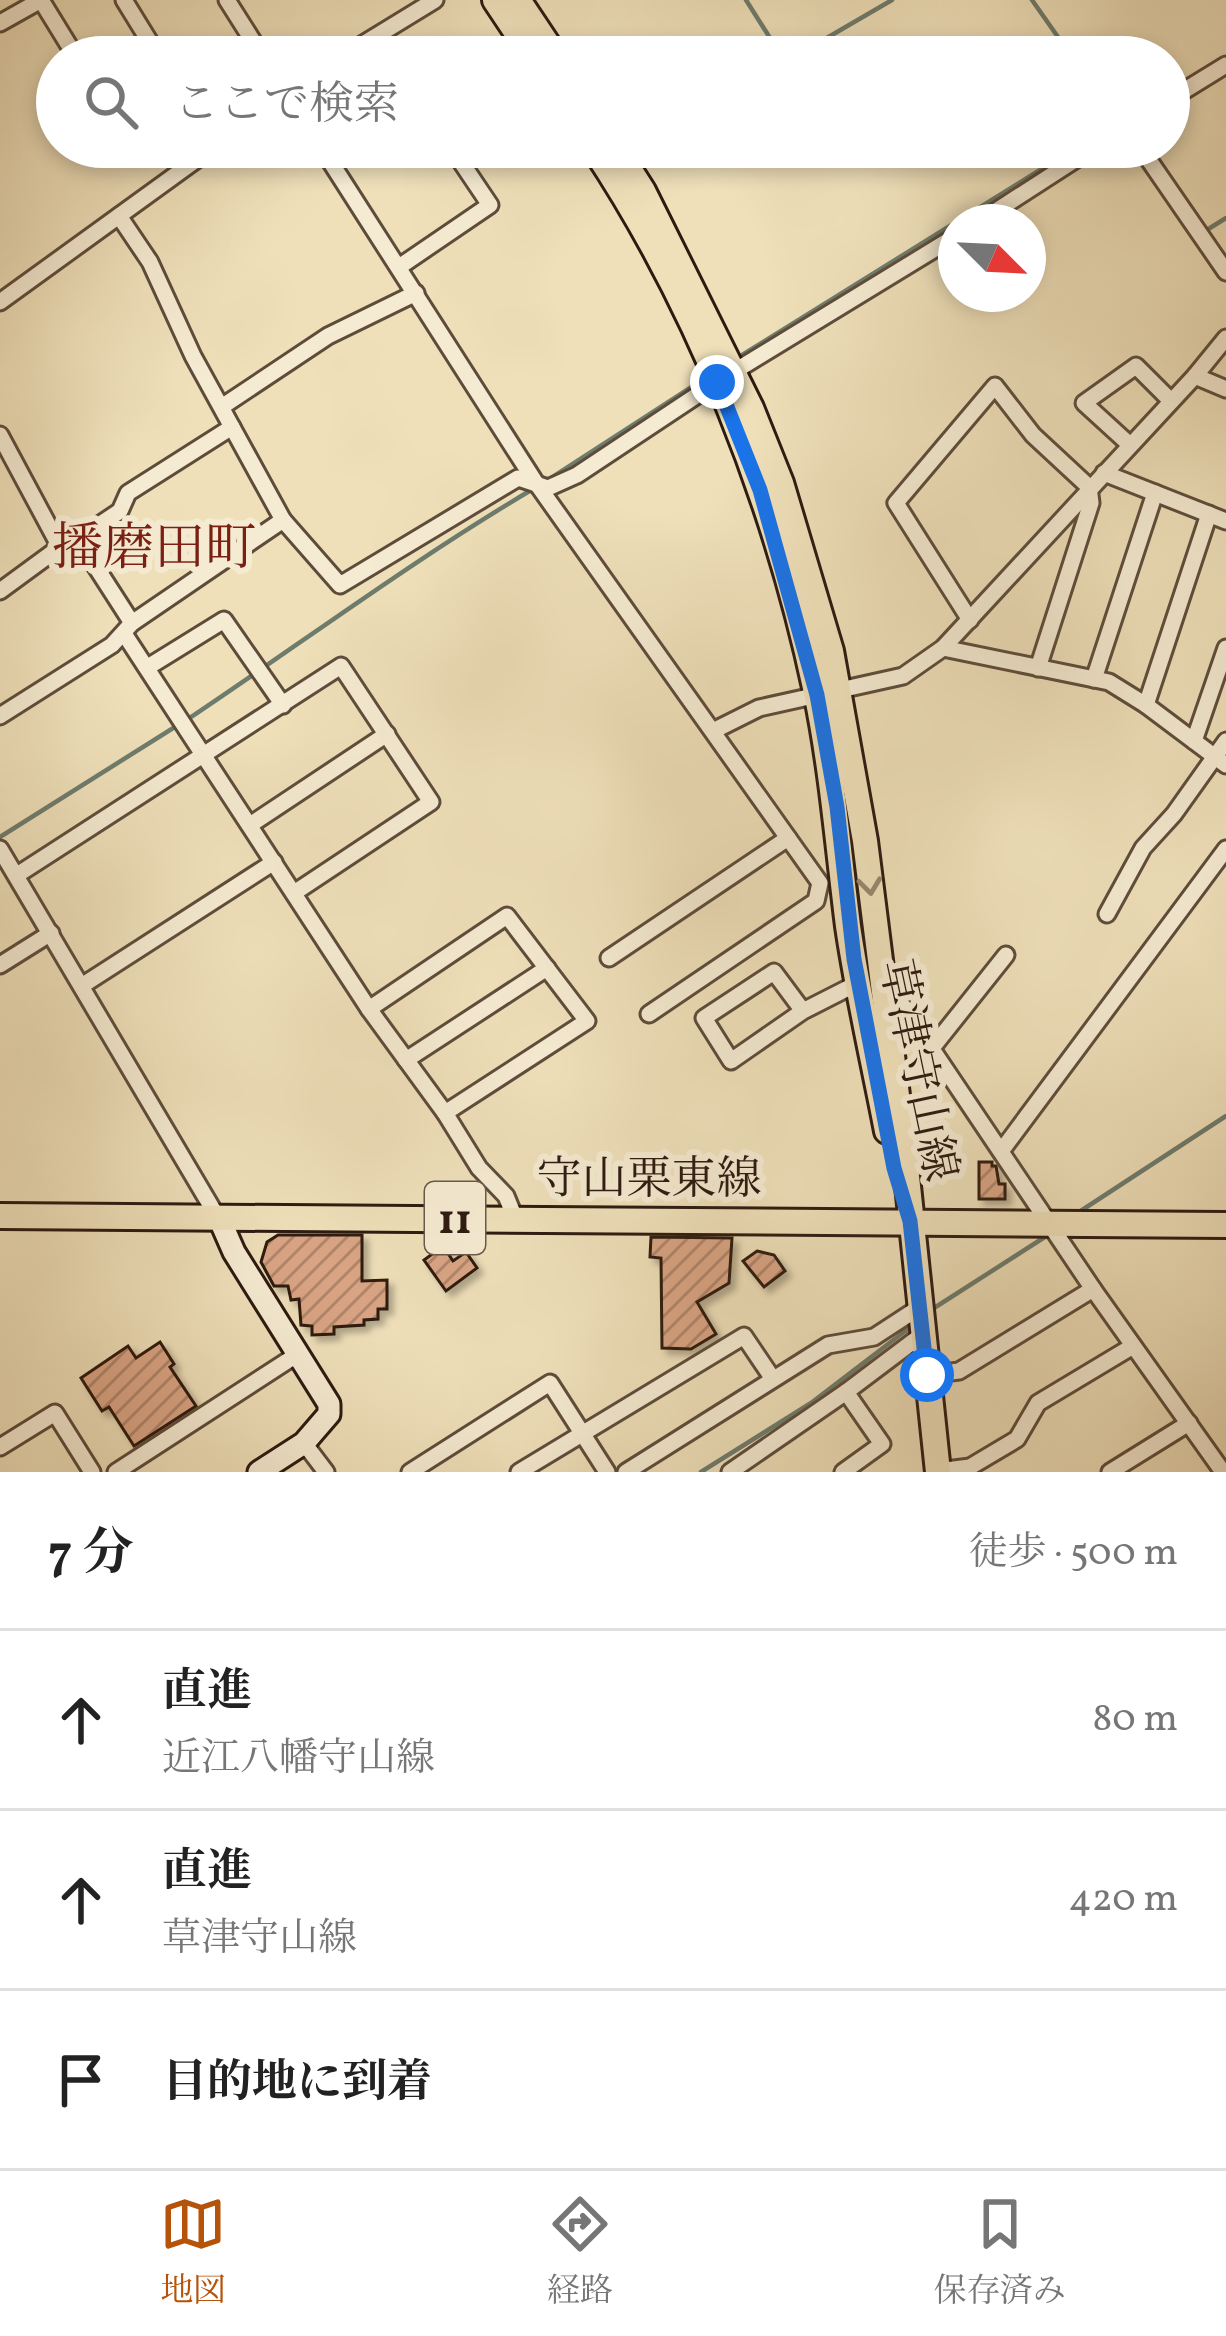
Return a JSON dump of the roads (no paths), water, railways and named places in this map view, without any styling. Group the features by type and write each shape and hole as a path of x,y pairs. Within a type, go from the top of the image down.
{"main road":[{"path":"495,0 521,36"},
{"path":"518,0 530,36"},
{"name":"草津守山線","path":"605,168 726,378"},
{"name":"草津守山線","path":"628,168 726,378 828,693 865,841 910,1221"},
{"name":"草津守山線","path":"828,693 858,983 894,1168 910,1221"},
{"name":"守山栗東線","path":"0,1216 1226,1225"},
{"path":"910,1221 938,1472"}],"street":[{"path":"0,23 41,0 63,36"},
{"path":"124,0 146,36"},
{"path":"226,0 249,36"},
{"path":"376,36 435,0"},
{"path":"1190,87 1226,65"},
{"path":"0,302 185,168"},
{"path":"335,168 534,480 820,883 816,901 649,1014"},
{"path":"399,267 490,206 465,168"},
{"path":"1007,204 1063,168"},
{"path":"1154,168 1226,272"},
{"path":"118,216 150,262 193,356 283,520 340,584 518,478 548,488 577,475 938,247"},
{"path":"223,406 328,336 416,292"},
{"path":"715,730 759,708 903,676 943,648 1226,338"},
{"path":"1130,445 1084,403 1136,366 1171,401"},
{"path":"1196,376 1226,389"},
{"path":"970,620 896,503 995,386 1033,435 1089,487 1091,503 1038,668"},
{"path":"0,591 120,511 128,493 232,427"},
{"path":"0,435 60,547"},
{"path":"1104,473 1226,521"},
{"path":"1094,679 1155,493"},
{"path":"1146,705 1209,514"},
{"path":"0,716 283,520"},
{"path":"78,539 148,668 205,757 369,1009 479,1168 506,1196 515,1218"},
{"path":"148,668 224,620 283,705"},
{"path":"943,648 1109,682 1220,762"},
{"path":"1194,741 1226,648"},
{"path":"17,875 341,666 431,802 294,893"},
{"path":"250,825 387,734"},
{"path":"1107,914 1142,848 1220,762 1226,740"},
{"path":"609,958 788,838"},
{"path":"0,849 220,1220 234,1252 329,1404 329,1414 304,1443 259,1472"},
{"path":"1002,1150 1226,849"},
{"path":"83,985 274,862"},
{"path":"369,1009 507,916 587,1021 445,1113"},
{"path":"0,965 51,933"},
{"path":"932,1048 1006,956"},
{"path":"406,1060 547,968"},
{"path":"803,1011 774,973 704,1018 731,1060 803,1011 858,983"},
{"path":"903,1006 1223,1472"},
{"path":"927,1375 959,1371 1093,1289"},
{"path":"626,1472 828,1345 874,1337 920,1307"},
{"path":"730,1472 923,1334"},
{"path":"519,1472 744,1336 773,1379"},
{"path":"938,1472 970,1467 1017,1439 1038,1403 1133,1346"},
{"path":"116,1472 298,1354"},
{"path":"410,1472 550,1383 607,1472"},
{"path":"842,1472 882,1444 846,1392"},
{"path":"0,1447 55,1413 92,1472"},
{"path":"1110,1472 1190,1424"},
{"path":"304,1443 326,1472"}],"waterway":[{"path":"746,0 769,36"},
{"path":"830,36 892,0"},
{"path":"1032,0 1057,36"},
{"path":"734,360 1043,168"},
{"path":"1202,233 1226,218"},
{"path":"548,480 704,379"},
{"path":"188,719 533,489"},
{"path":"0,837 178,725"},
{"path":"1076,1214 1226,1116"},
{"path":"931,1310 1048,1235"},
{"path":"701,1472 811,1403 913,1325"}],"district":[{"name":"播磨田町","path":"154,546"}]}
